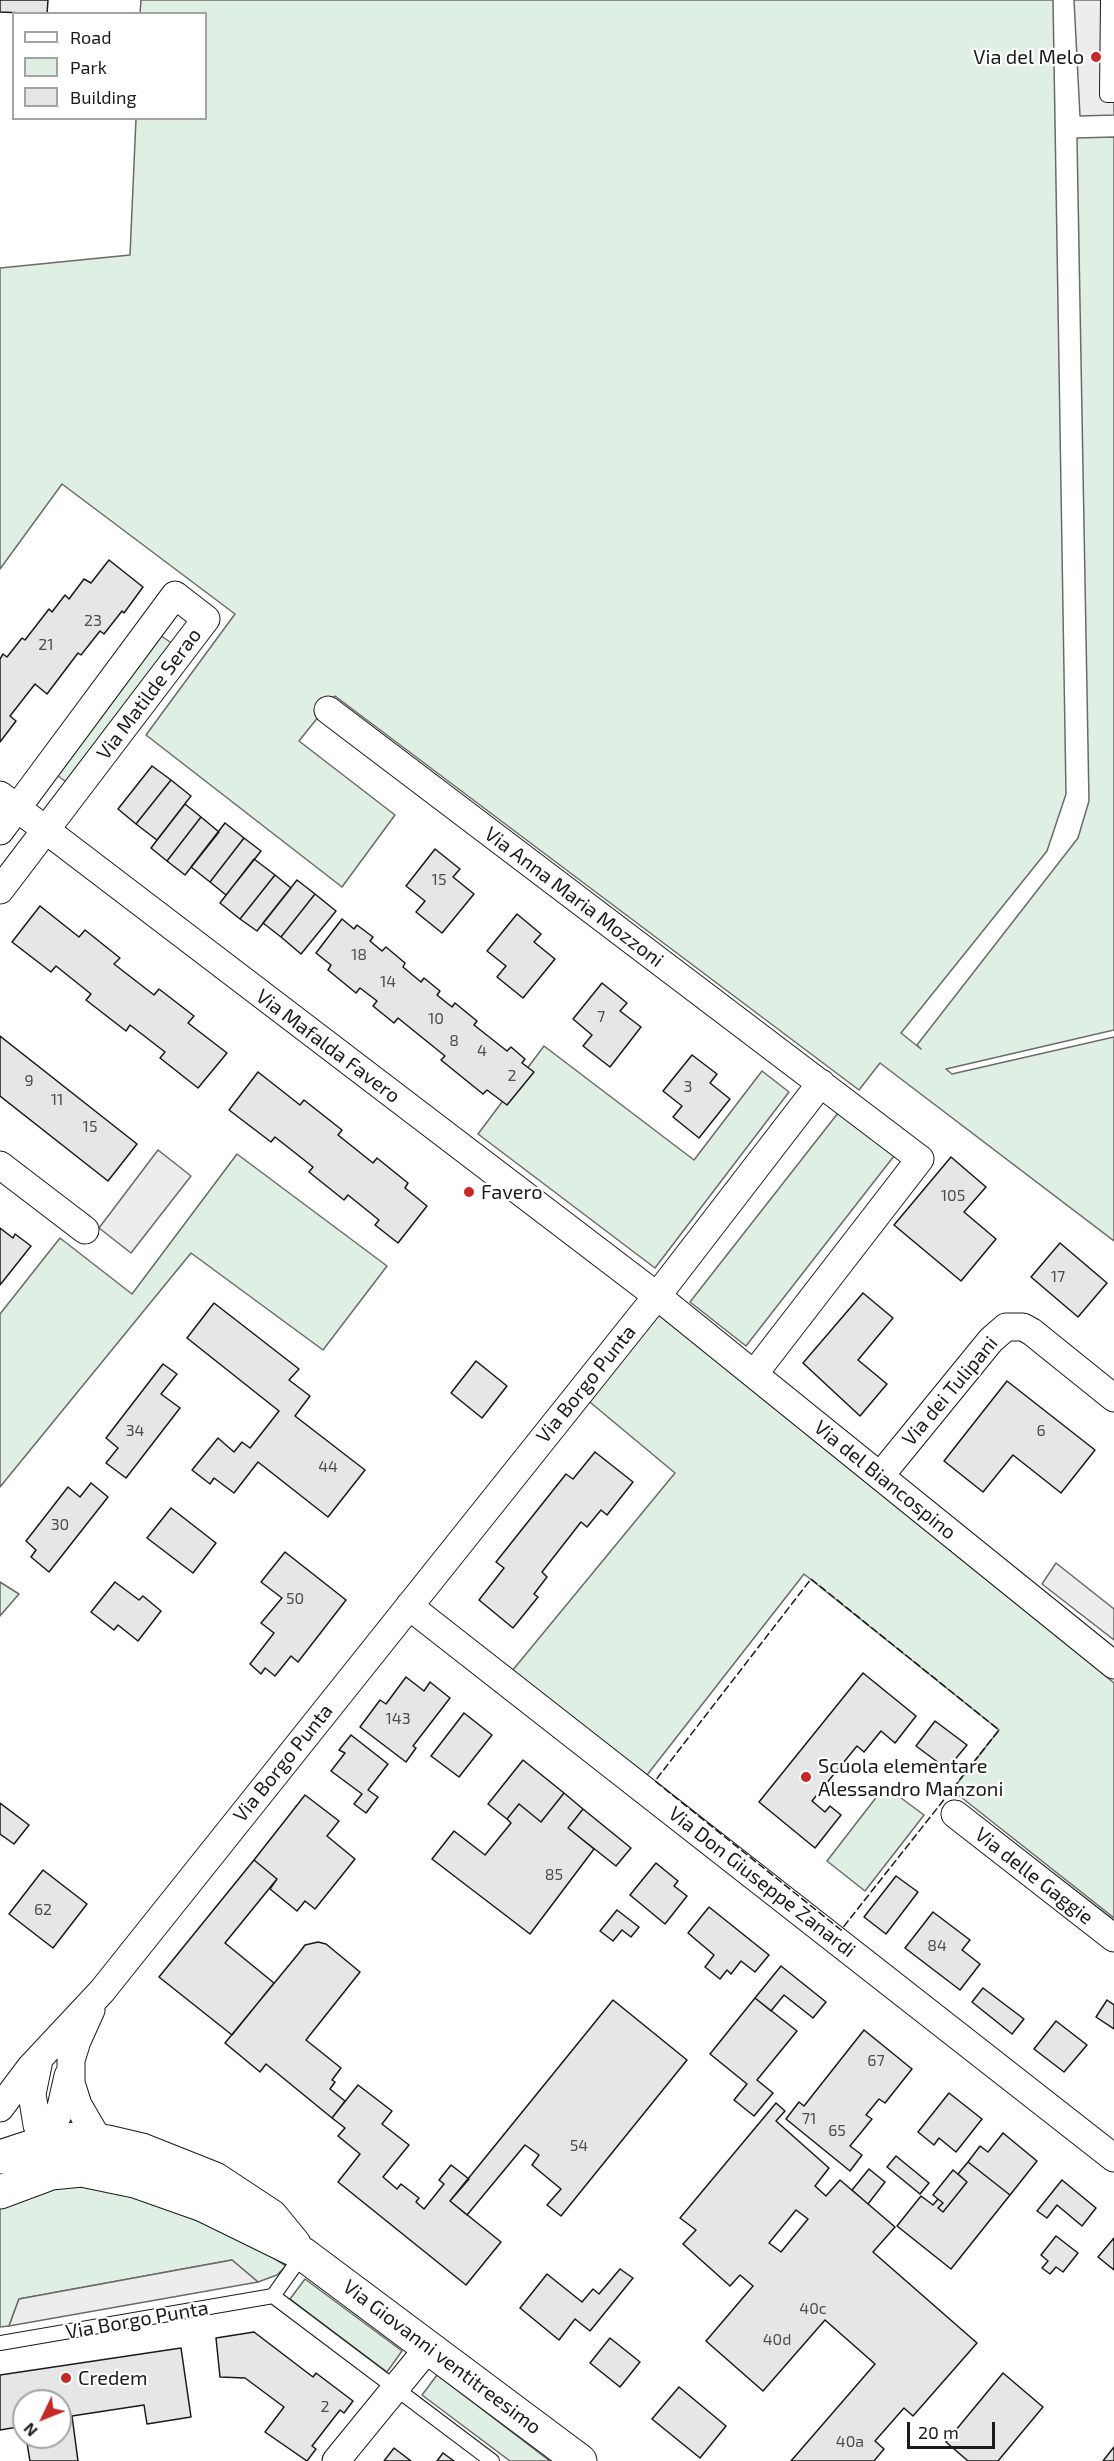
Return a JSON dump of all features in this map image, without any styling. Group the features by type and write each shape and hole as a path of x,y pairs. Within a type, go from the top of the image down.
{"street":[{"name":"Via Matilde Serao","path":"0,831 9,802 175,595 206,619 0,891"},
{"name":"Via Anna Maria Mozzoni","path":"328,710 821,1083"},
{"name":"Via Mafalda Favero","path":"9,802 657,1296"},
{"name":"Via Borgo Punta","path":"0,2108 40,2057 102,1991 657,1296 821,1083"},
{"path":"754,1374 920,1158 821,1083"},
{"path":"0,1165 85,1230"},
{"name":"Via del Biancospino","path":"657,1296 1114,1665"},
{"name":"Via dei Tulipani","path":"880,1476 991,1340 1006,1327 1023,1327 1032,1332 1114,1398"},
{"name":"Via Don Giuseppe Zanardi","path":"409,1606 1114,2158"},
{"name":"Via delle Gaggie","path":"955,1814 1114,1938"},
{"name":"Via Borgo Punta","path":"48,2158 78,2036 102,1991"},
{"path":"40,2057 32,2094 37,2125 48,2158"},
{"name":"Via Borgo Punta","path":"71,2060 71,2083 75,2096 99,2141"},
{"name":"Via Giovanni ventitreesimo","path":"48,2158 76,2139 99,2141 142,2150 215,2178 270,2216 303,2254"},
{"path":"0,2157 48,2158"},
{"path":"0,2192 48,2158"},
{"name":"Via Giovanni ventitreesimo","path":"48,2158 82,2170 109,2174 166,2190 203,2205 303,2254 580,2461"},
{"path":"336,2461 429,2347"}],"lane":[{"path":"1108,0 1107,95 1114,95"},
{"path":"303,2254 273,2296 492,2461"},
{"name":"Via Borgo Punta","path":"0,2343 273,2296"}],"green space":[{"path":"141,0 1053,0 1066,794 1047,851 901,1033 921,1049 917,1045 1078,838 1089,801 1077,138 1114,137 1114,1030 946,1069 952,1074 1114,1037 1114,1241 880,1063 859,1090 335,696 299,741 395,815 342,887 146,735 235,614 62,484 0,569 0,268 130,255 136,120 207,120 207,12 140,12"},
{"path":"157,633 173,644 69,784 54,773"},
{"path":"544,1046 694,1160 762,1071 789,1092 655,1268 478,1134"},
{"path":"838,1113 894,1156 746,1346 690,1302"},
{"path":"237,1154 387,1266 323,1350 191,1253 0,1487 0,1314 60,1238 132,1294"},
{"path":"655,1312 1114,1683 1114,1918 952,1790 999,1730 804,1574 647,1775 512,1671 675,1473 585,1398"},
{"path":"0,1582 19,1594 0,1616"},
{"path":"885,1786 924,1815 865,1891 827,1861"},
{"path":"79,2184 120,2188 251,2243 286,2266 277,2275 258,2282 232,2260 19,2299 9,2326 0,2327 0,2207 39,2191"},
{"path":"305,2279 402,2351 387,2372 290,2299"},
{"path":"437,2375 550,2461 510,2461 422,2395"}],"shaded area":[{"name":"Via del Melo","path":"1074,0 1114,0 1114,115 1080,116"},
{"path":"158,1150 191,1176 131,1253 99,1228"},
{"path":"1056,1563 1114,1609 1114,1640 1042,1584"},
{"path":"232,2260 258,2282 9,2326 19,2299"}],"building":[{"path":"0,0 48,0 47,12 0,12"},
{"path":"109,560 143,587 124,613 122,611 104,634 100,631 81,655 78,653 47,694 35,684 10,716 16,721 0,742 0,659 3,654 7,657 22,638 25,640 49,609 52,612 65,595 69,599 84,579 91,583"},
{"path":"152,766 171,780 136,824 118,809"},
{"path":"171,780 191,796 157,840 136,824"},
{"path":"185,804 201,817 167,861 151,848"},
{"path":"201,817 219,832 185,875 167,861"},
{"path":"225,823 244,838 210,882 191,867"},
{"path":"244,838 261,851 226,895 210,882"},
{"path":"435,849 460,869 453,877 474,894 442,933 416,912 425,901 406,886"},
{"path":"254,859 275,875 240,919 220,903"},
{"path":"275,875 291,888 257,931 240,919"},
{"path":"297,880 315,894 281,937 263,923"},
{"path":"315,894 336,911 301,954 281,937"},
{"path":"40,906 79,937 85,930 120,958 114,964 154,995 159,989 194,1016 188,1023 227,1053 198,1088 160,1058 165,1052 130,1025 126,1031 86,1000 91,994 56,966 51,972 12,942"},
{"path":"517,914 541,934 534,942 555,959 523,998 497,977 506,966 487,951"},
{"path":"342,919 354,929 357,925 373,937 370,941 382,951 386,947 405,963 403,967 421,982 424,978 440,991 437,995 452,1007 455,1003 477,1021 474,1025 507,1051 511,1047 525,1059 522,1063 534,1072 507,1105 487,1090 483,1094 441,1060 445,1056 398,1018 394,1023 373,1006 377,1001 360,988 356,993 328,970 331,965 316,953"},
{"path":"602,983 627,1003 620,1011 641,1027 610,1067 583,1046 592,1035 573,1019"},
{"path":"0,1036 137,1144 108,1181 0,1096"},
{"path":"692,1055 717,1074 710,1083 730,1099 699,1138 673,1117 682,1106 663,1091"},
{"path":"258,1072 300,1105 304,1100 342,1130 338,1135 373,1163 377,1158 408,1183 405,1188 427,1206 398,1243 375,1225 379,1220 348,1195 344,1200 309,1172 313,1167 275,1137 271,1142 229,1110"},
{"path":"951,1157 986,1187 964,1212 996,1239 961,1281 894,1225"},
{"path":"0,1228 13,1238 15,1234 31,1246 0,1285"},
{"path":"1060,1243 1107,1283 1078,1317 1031,1277"},
{"path":"863,1293 893,1318 858,1360 887,1384 860,1416 803,1363"},
{"path":"214,1303 299,1369 289,1380 310,1396 295,1416 365,1470 328,1517 258,1462 234,1493 214,1478 210,1484 192,1470 218,1438 234,1452 242,1442 250,1448 279,1411 187,1338"},
{"path":"476,1361 507,1386 482,1418 451,1393"},
{"path":"163,1364 177,1374 161,1394 180,1408 126,1478 106,1463 118,1448 106,1438"},
{"path":"1007,1381 1095,1450 1061,1493 1013,1455 983,1492 944,1461"},
{"path":"595,1452 633,1482 607,1515 601,1510 587,1527 581,1522 542,1572 547,1577 534,1594 538,1597 513,1628 479,1600 504,1568 496,1562 566,1474 573,1479"},
{"path":"91,1483 108,1497 49,1572 31,1557 36,1550 26,1541 68,1487 80,1497"},
{"path":"171,1508 216,1543 193,1573 147,1538"},
{"path":"285,1552 346,1600 298,1662 291,1656 275,1676 265,1668 261,1674 250,1664 274,1633 261,1623 282,1598 261,1582"},
{"path":"115,1582 139,1600 143,1596 161,1611 138,1641 118,1625 114,1630 91,1612"},
{"name":"Scuola elementare Alessandro Manzoni","path":"863,1673 916,1716 895,1743 881,1731 864,1752 857,1746 812,1801 825,1812 830,1806 841,1815 815,1848 759,1802"},
{"path":"406,1677 424,1691 430,1682 450,1698 413,1746 416,1748 406,1762 360,1727 380,1700 386,1704"},
{"path":"464,1713 492,1735 459,1777 431,1756"},
{"path":"935,1721 967,1745 947,1769 916,1746"},
{"path":"351,1735 388,1764 368,1790 378,1797 366,1813 354,1804 362,1794 331,1771 345,1753 339,1750"},
{"path":"523,1760 564,1793 541,1822 519,1804 507,1819 488,1804"},
{"path":"564,1793 583,1809 568,1828 594,1849 530,1934 432,1859 454,1831 485,1855 511,1823 507,1819 519,1804 541,1822"},
{"path":"305,1795 339,1821 327,1836 355,1859 315,1909 305,1901 297,1911 270,1889 277,1879 254,1860"},
{"path":"0,1803 29,1825 14,1844 0,1834"},
{"path":"583,1809 631,1848 616,1866 568,1828"},
{"path":"254,1860 277,1879 225,1943 274,1983 232,2035 159,1977"},
{"path":"656,1863 678,1881 674,1886 687,1896 665,1924 630,1895"},
{"path":"43,1870 87,1904 53,1948 9,1914"},
{"path":"896,1876 918,1892 886,1934 864,1917"},
{"path":"709,1907 769,1955 755,1972 741,1961 731,1974 727,1970 720,1979 705,1967 714,1955 688,1933"},
{"path":"617,1910 639,1927 631,1937 622,1930 613,1941 600,1931"},
{"path":"933,1912 970,1940 962,1950 980,1964 960,1990 905,1948"},
{"path":"318,1942 326,1944 360,1972 306,2040 341,2068 332,2080 335,2082 330,2089 345,2101 332,2118 266,2064 260,2072 225,2043 305,1945"},
{"path":"781,1966 826,2002 813,2018 784,1995 771,2011 755,1998"},
{"path":"983,1988 1024,2019 1012,2034 972,2002"},
{"path":"755,1998 797,2031 757,2080 773,2093 754,2116 734,2100 747,2084 710,2054"},
{"path":"613,2000 687,2060 561,2216 547,2205 561,2189 532,2165 539,2155 525,2145 467,2215 450,2201"},
{"path":"1107,2000 1114,2005 1114,2029 1096,2017"},
{"path":"1056,2021 1087,2045 1064,2072 1034,2049"},
{"path":"864,2030 912,2069 885,2103 879,2099 866,2115 872,2119 850,2146 862,2155 850,2171 786,2119 799,2102 804,2106"},
{"path":"358,2085 392,2111 382,2124 409,2145 383,2177 397,2189 401,2184 419,2198 416,2202 424,2209 444,2184 439,2180 451,2165 469,2179 450,2201 501,2242 466,2285 338,2182 360,2154 338,2136 345,2128 332,2118"},
{"path":"949,2093 982,2119 956,2152 939,2138 934,2145 918,2132"},
{"path":"776,2103 785,2111 776,2121 829,2168 815,2186 826,2196 840,2180 895,2227 873,2252 977,2343 913,2416 904,2408 875,2441 884,2449 874,2461 791,2461 875,2364 825,2320 763,2391 706,2341 753,2286 740,2275 730,2286 683,2244 696,2230 680,2218","holes":["796,2210 808,2219 781,2252 769,2243"]},
{"path":"1003,2133 1037,2161 1010,2195 968,2162 980,2146 988,2152"},
{"path":"896,2156 929,2183 920,2194 887,2167"},
{"path":"968,2162 1010,2195 951,2269 897,2226 921,2196 933,2205 938,2199 943,2203 938,2208 943,2212 967,2182 958,2174"},
{"path":"869,2169 885,2182 868,2204 852,2190"},
{"path":"953,2170 967,2182 943,2212 938,2208 943,2203 933,2195"},
{"path":"1062,2180 1096,2208 1082,2226 1057,2205 1047,2218 1037,2211"},
{"path":"1056,2236 1078,2253 1063,2272 1056,2267 1050,2274 1042,2268 1048,2261 1041,2255"},
{"path":"1114,2238 1114,2270 1098,2257"},
{"path":"620,2269 633,2278 590,2331 575,2319 559,2340 520,2308 547,2274 582,2302 593,2289 599,2294"},
{"path":"254,2332 313,2377 316,2373 353,2401 344,2413 340,2410 312,2446 316,2449 307,2461 265,2432 284,2407 245,2378 220,2377 216,2338"},
{"path":"610,2338 640,2362 620,2387 590,2363"},
{"path":"181,2348 191,2417 147,2424 144,2405 72,2416 72,2389 12,2389 12,2428 0,2430 0,2375"},
{"path":"1003,2373 1043,2407 998,2461 968,2461 946,2442"},
{"path":"679,2387 726,2426 700,2458 652,2419"},
{"path":"72,2416 78,2461 30,2461 28,2449 72,2449"},
{"path":"1114,2447 1114,2461 1103,2461"},
{"path":"394,2448 411,2461 384,2461"},
{"path":"443,2453 454,2461 437,2461"}],"fence":[{"path":"811,1579 999,1730 841,1930 655,1781 811,1579"}],"place":[{"name":"Via del Melo","path":"1096,57"},
{"name":"Favero","path":"469,1192"},
{"name":"Scuola elementare Alessandro Manzoni","path":"806,1777"},
{"name":"Credem","path":"66,2378"}]}
